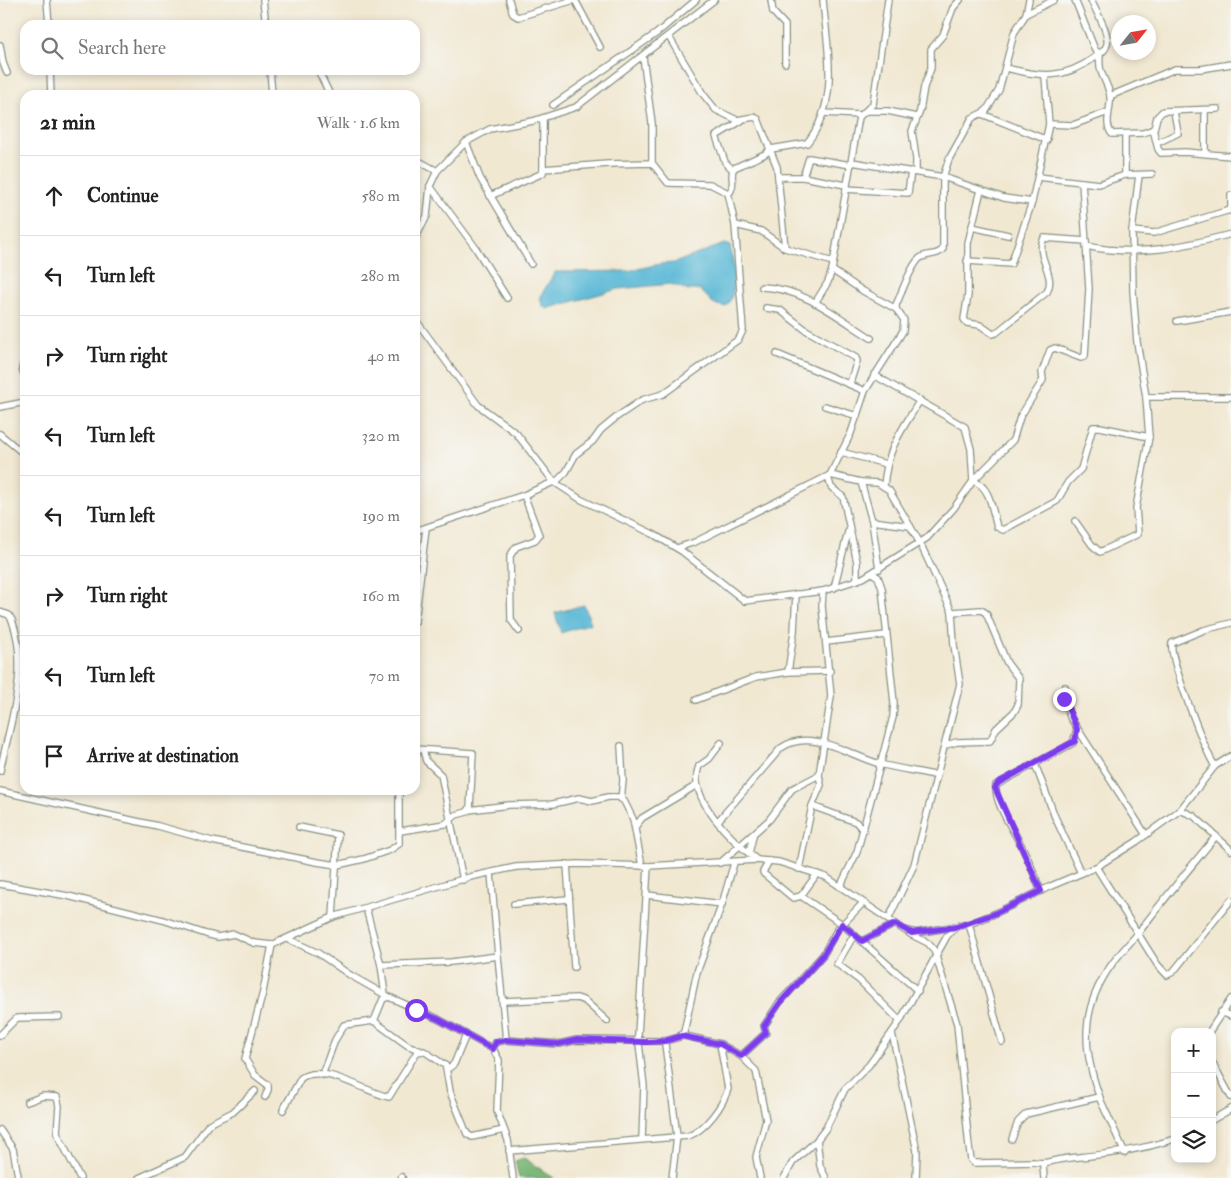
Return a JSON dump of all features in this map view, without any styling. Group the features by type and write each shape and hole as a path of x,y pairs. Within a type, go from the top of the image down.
{"street":[{"path":"47,0 49,20"},
{"path":"263,0 265,20"},
{"path":"508,0 513,14 518,17 555,2 575,0 600,47"},
{"path":"553,105 657,33 696,0"},
{"path":"420,229 427,216 430,186 437,171 466,142 490,129 543,118 576,107 620,72 669,37 714,0"},
{"path":"771,0 773,12 785,25 785,64"},
{"path":"732,169 765,154 771,149 807,143 823,113 830,86 830,54 823,0"},
{"path":"823,113 860,115 873,104 888,0"},
{"path":"778,177 803,177 846,187 908,193 914,171 912,131 920,111 924,87 932,68 932,46 943,35 953,8 960,0"},
{"path":"896,309 916,261 923,256 938,253 943,249 943,177 949,159 970,121 990,107 999,90 1014,33 1026,14 1029,0"},
{"path":"1026,14 1054,0"},
{"path":"1075,0 1095,50 1100,54"},
{"path":"1005,68 1045,76 1071,71 1100,54 1107,46 1107,41 1091,0"},
{"path":"669,37 710,104 716,110 741,121"},
{"path":"0,45 3,63 8,73"},
{"path":"1100,54 1099,69 1110,96 1108,112 1110,132 1112,134 1143,133 1153,129"},
{"path":"643,57 652,123 652,163 668,183 710,184 728,192"},
{"path":"1110,96 1174,69 1201,70 1231,64"},
{"path":"50,75 51,90"},
{"path":"270,75 272,90"},
{"path":"320,75 328,90"},
{"path":"968,261 1011,264 1032,202 1047,140 1049,124 1045,76"},
{"path":"1218,109 1205,111 1164,111 1159,115 1153,129 1156,143 1161,152 1205,153 1231,156"},
{"path":"866,111 888,112 916,117"},
{"path":"1205,111 1205,153"},
{"path":"1049,124 1073,125 1108,112"},
{"path":"1156,143 1178,133 1174,112"},
{"path":"982,114 1047,140"},
{"path":"815,303 828,282 832,270 860,115"},
{"path":"490,196 540,176 543,169 543,118"},
{"path":"728,192 733,186 732,169 725,162 716,136 741,121 756,118 771,149 778,177 785,248"},
{"path":"1125,134 1125,175"},
{"path":"466,142 474,165 490,196 531,264"},
{"path":"803,177 809,158 914,171 943,177 1004,198 1032,202"},
{"path":"420,162 437,171"},
{"path":"543,169 652,163"},
{"path":"1038,177 1099,184 1125,175 1152,174"},
{"path":"1075,521 1092,545 1100,552 1136,536 1137,501 1148,437 1146,397 1137,342 1133,291 1132,231 1139,175"},
{"path":"420,326 478,405 516,433 554,482 580,499 677,548 701,564 731,591 745,600 823,591 872,573 920,542 937,528 973,481 1013,440 1020,417 1043,380 1042,372 1050,350 1055,348 1081,358 1086,356 1089,289 1082,182"},
{"path":"430,186 475,246 506,298"},
{"path":"981,190 968,244 968,295 965,321 980,325 993,334 996,334 1041,298 1049,288 1041,254 1042,239 1046,237 1133,252 1174,248 1231,234"},
{"path":"420,530 524,495 554,482 566,472 576,454 593,441 601,430 618,416 642,400 663,394 739,339 742,330 735,225 728,192"},
{"path":"1132,231 1154,233 1231,211 1231,195"},
{"path":"735,225 760,231 785,248 833,262"},
{"path":"972,227 1008,234"},
{"path":"832,270 863,291 896,309 904,320 903,331 865,390 851,433 829,476 831,487 842,497 848,532 857,562 857,580"},
{"path":"762,287 785,289 815,303 872,338"},
{"path":"766,308 780,310 806,330 856,358 857,361 850,383"},
{"path":"1177,321 1231,312"},
{"path":"777,354 865,390"},
{"path":"874,375 966,427 971,449 973,481"},
{"path":"1146,397 1231,397"},
{"path":"884,485 886,464 895,439 920,400"},
{"path":"0,407 20,403"},
{"path":"826,406 857,416"},
{"path":"973,481 979,483 986,490 997,526 1003,530 1057,502 1068,482 1081,469 1092,427 1100,426 1148,437"},
{"path":"0,434 20,451"},
{"path":"841,452 886,464"},
{"path":"677,548 695,542 829,476 884,485 896,500 920,542 952,612 954,652 960,684 914,865 888,920"},
{"path":"840,887 857,852 893,717 894,703 882,588 878,578 879,567 872,521 861,482"},
{"path":"519,631 511,620 510,556 516,547 535,540 539,535 524,495"},
{"path":"872,521 910,526"},
{"path":"420,579 426,528"},
{"path":"834,588 848,532"},
{"path":"872,573 878,578"},
{"path":"799,869 812,806 821,785 819,774 830,708 830,671 823,591"},
{"path":"788,672 794,632 796,594"},
{"path":"946,745 957,742 990,741 996,729 1014,712 1020,696 1019,678 1007,663 986,613 981,610 952,612"},
{"path":"0,612 9,615 12,620 19,663 15,714 0,771"},
{"path":"1215,766 1199,731 1174,663 1171,646 1172,642 1182,637 1231,623"},
{"path":"826,642 886,635"},
{"path":"696,700 756,677 788,672 830,671"},
{"path":"1065,687 1064,699 1077,729 1146,835"},
{"path":"1041,891 995,788 998,783 1073,743 1077,729"},
{"path":"718,821 781,748 790,742 814,740 881,764 934,774 938,772"},
{"path":"721,743 709,759 699,766 696,785 705,803 718,821 741,847 758,860"},
{"path":"621,746 623,781 621,799 628,809 635,828 645,866 647,894 642,935 638,1041 644,1086 642,1139"},
{"path":"420,750 473,753 472,792 469,810"},
{"path":"423,750 426,761 441,775 449,822 463,880"},
{"path":"908,932 916,933 969,924 1096,867 1146,835 1180,810 1215,766 1231,756"},
{"path":"1035,764 1055,818 1081,873"},
{"path":"720,863 741,847 769,820 792,789 819,774"},
{"path":"635,828 642,818 696,785"},
{"path":"0,791 158,826 212,841 337,865 364,859 399,844 399,795"},
{"path":"400,830 444,824 456,815 469,810 509,805 552,804 579,798 592,801 608,797 621,799"},
{"path":"1187,803 1188,811"},
{"path":"812,806 856,822 863,830"},
{"path":"1180,810 1188,811 1231,850"},
{"path":"300,827 337,834 333,917"},
{"path":"749,853 753,836"},
{"path":"1125,1153 1100,1098 1089,1064 1088,1018 1092,998 1112,964 1216,836"},
{"path":"0,884 68,896 163,920 206,934 218,936 234,934 254,943 272,945 333,917 516,867 567,864 645,866 734,863 758,860 779,862 817,874 840,887 862,904 932,946 937,956 957,1024 970,1160 974,1163 1034,1162 1043,1165 1056,1159 1125,1153 1171,1140"},
{"path":"769,861 763,872 764,874 793,898 801,896 817,874"},
{"path":"682,1036 697,972 722,904 734,863"},
{"path":"567,864 574,968"},
{"path":"1096,867 1164,974 1170,974 1231,900"},
{"path":"491,873 506,1040"},
{"path":"647,894 722,904"},
{"path":"801,896 842,924 918,991"},
{"path":"514,904 568,898"},
{"path":"741,1056 766,1033 764,1026 774,1010 823,955 842,924 862,904"},
{"path":"366,908 387,996"},
{"path":"862,941 895,924"},
{"path":"969,924 1002,1042"},
{"path":"784,1178 793,1162 817,1140 826,1128 845,1089 869,1065 892,1033 918,991 947,936 956,927"},
{"path":"854,935 837,964 859,980 900,1021"},
{"path":"288,939 318,953 350,975 387,996 493,1049 499,1060 497,1100 509,1150 513,1178"},
{"path":"265,1097 268,1085 255,1076 245,1059 262,999 272,945"},
{"path":"381,965 451,962 498,956"},
{"path":"374,1021 383,999 387,996"},
{"path":"504,1001 577,998 585,1001 607,1021"},
{"path":"1211,1028 1231,999"},
{"path":"1221,1012 1231,1016"},
{"path":"0,1035 17,1018 59,1017"},
{"path":"322,1075 335,1040 344,1025 374,1021 407,1045 424,1051 446,1068 450,1092 467,1134 472,1137 504,1130"},
{"path":"892,1033 917,1151 916,1178"},
{"path":"446,1068 452,1067 454,1064 466,1035"},
{"path":"493,1049 496,1042 506,1040 559,1044 577,1040 665,1041 682,1036 720,1044 741,1056 756,1071 766,1120 756,1157 760,1178"},
{"path":"665,1041 666,1064 678,1136 672,1178"},
{"path":"509,1150 695,1134 714,1114 727,1093 728,1082 720,1044"},
{"path":"283,1110 301,1078 306,1075 322,1075 352,1082 389,1097 419,1050"},
{"path":"1216,1069 1231,1097"},
{"path":"139,1178 185,1157 209,1124 233,1112 255,1090"},
{"path":"27,1102 43,1096 57,1097 59,1106 57,1133 80,1178"},
{"path":"1012,1139 1020,1119 1026,1114 1100,1098"},
{"path":"1216,1118 1231,1110"},
{"path":"0,1130 13,1149 18,1176"},
{"path":"817,1140 820,1166 826,1178"},
{"path":"1043,1165 1044,1178"}],"green space":[{"path":"524,1158 554,1178 519,1178 515,1161"}],"water":[{"path":"724,244 730,246 734,278 732,295 725,307 714,304 700,290 688,290 671,284 618,289 546,309 542,305 540,297 555,272 628,271 674,263"},
{"path":"584,605 591,623 561,633 555,613"}],"route":[{"path":"416,1010 438,1019 493,1049 496,1042 506,1040 559,1044 577,1040 665,1041 682,1036 700,1038 720,1044 741,1056 766,1033 764,1026 774,1010 823,955 842,924 862,941 876,936 895,924 912,933 944,929 969,924 1015,905 1041,891 1024,850 1010,826 995,788 998,783 1075,741 1077,729 1070,717 1064,699"}]}
